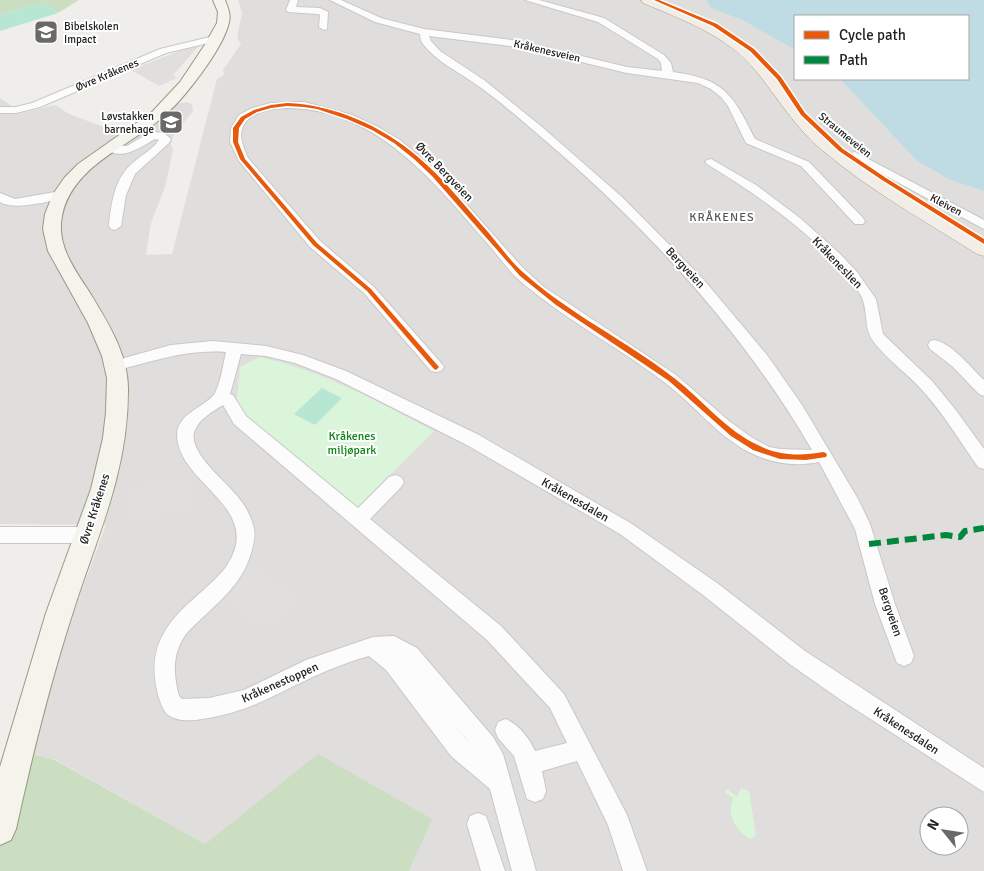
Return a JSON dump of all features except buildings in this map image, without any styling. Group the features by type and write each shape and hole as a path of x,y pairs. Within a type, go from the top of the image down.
{"main road":[{"name":"Øvre Kråkenes","path":"0,829 17,757 59,612 106,479 116,416 118,380 116,366 100,328 59,258 51,231 55,208 61,194 78,173 156,115 169,104 185,85 220,29 224,17 219,0"},
{"name":"Straumeveien","path":"648,0 698,22 735,43 762,67 795,114 827,146 871,178 984,250"}],"street":[{"path":"294,0 290,8 292,10 312,10 325,14 324,28"},
{"path":"334,0 378,20 424,32"},
{"path":"529,0 597,18 612,25 661,57 666,62 668,75"},
{"name":"Kråkenesveien","path":"424,32 520,44 627,70 701,81 720,90 733,106 750,141 805,164 859,221"},
{"name":"Bergveien","path":"424,32 426,42 437,53 498,96 550,138 619,201 728,316 762,359 796,409 852,504 866,535 886,604 904,656"},
{"name":"Øvre Kråkenes","path":"1,118 16,110 36,105 164,51 214,39"},
{"name":"Øvre Bergveien","path":"436,366 369,290 315,244 243,159 236,144 234,133 236,126 246,116 269,106 299,104 346,116 378,130 407,149 428,168 511,264 535,286 600,333 671,379 745,442 772,454 787,457 805,458 823,454"},
{"path":"110,148 128,150 153,135 162,136 165,139 162,145 142,160 128,175 120,193 115,226"},
{"name":"Kleiven","path":"855,155 984,225"},
{"name":"Kråkeneslien","path":"710,162 729,173 795,220 851,273 870,300 877,336 916,373 940,401 984,462"},
{"path":"0,197 8,203 15,203 61,194"},
{"path":"935,345 956,362 984,390"},
{"name":"Kråkenesdalen","path":"116,366 170,350 196,346 266,352 298,359 341,375 473,440 626,530 710,589 798,658 848,693 984,781"},
{"path":"235,348 221,398 227,399 240,420 494,633 557,702 619,823 636,871"},
{"name":"Kråkenestoppen","path":"221,398 205,407 191,419 186,430 185,445 192,458 234,505 244,524 245,544 238,564 230,576 216,592 180,625 168,640 164,655 165,682 171,702 177,709 189,711 235,704 306,670 372,647 382,645 400,647 410,655 485,745 495,762 524,871"},
{"path":"358,520 396,482"},
{"path":"0,535 87,535"},
{"path":"506,730 522,748 529,763 535,791"},
{"path":"529,763 559,757 582,749"},
{"path":"478,824 493,871"}],"shaded area":[{"path":"238,0 706,0 712,8 742,20 794,49 794,80 841,80 917,161 950,180 984,191 984,871 409,871 431,819 318,755 205,844 56,760 22,751 106,525 0,524 0,98 22,113 55,105 69,114 131,137 176,104 186,102 192,104 193,111 173,136 171,145 173,150 165,187 151,223 146,255 172,254 217,79 224,75 223,70 241,44 237,38 242,13"},
{"path":"192,46 199,46 173,75 177,78 159,86 131,70"},
{"path":"187,477 188,508 132,519 130,490"},
{"path":"251,565 297,599 264,629 221,594"}],"green space":[{"path":"0,0 79,0 58,13 44,2 0,15"},
{"path":"44,2 58,13 0,31 0,15"},
{"name":"Kråkenes miljøpark","path":"259,357 327,378 371,398 434,431 356,509 243,418 237,399 240,367"},
{"path":"322,388 342,398 315,425 294,414"},
{"path":"22,751 55,760 205,844 318,754 432,819 409,871 0,871 0,845"},
{"path":"741,788 749,791 756,835 750,839 740,832 734,822 731,810 733,798 725,792 727,789 737,797"}],"water":[{"path":"706,0 984,0 984,191 950,180 917,161 841,80 969,80 969,15 794,15 794,49 742,20 711,8"}],"marked path":[{"path":"869,544 946,535 960,537 965,531 984,528"}],"cycle path":[{"path":"656,0 715,25 752,50 779,78 803,114 841,150 984,242"},
{"path":"436,367 369,290 315,244 243,159 235,142 236,128 243,118 255,111 271,106 304,105 348,118 374,129 396,142 434,175 522,275 576,316 671,379 723,426 745,442 780,456 797,458 823,455"}],"place":[{"name":"Bibelskolen Impact","path":"46,32"},
{"name":"Løvstakken barnehage","path":"171,122"}],"district":[{"name":"KRÅKENES","path":"722,217"}]}
